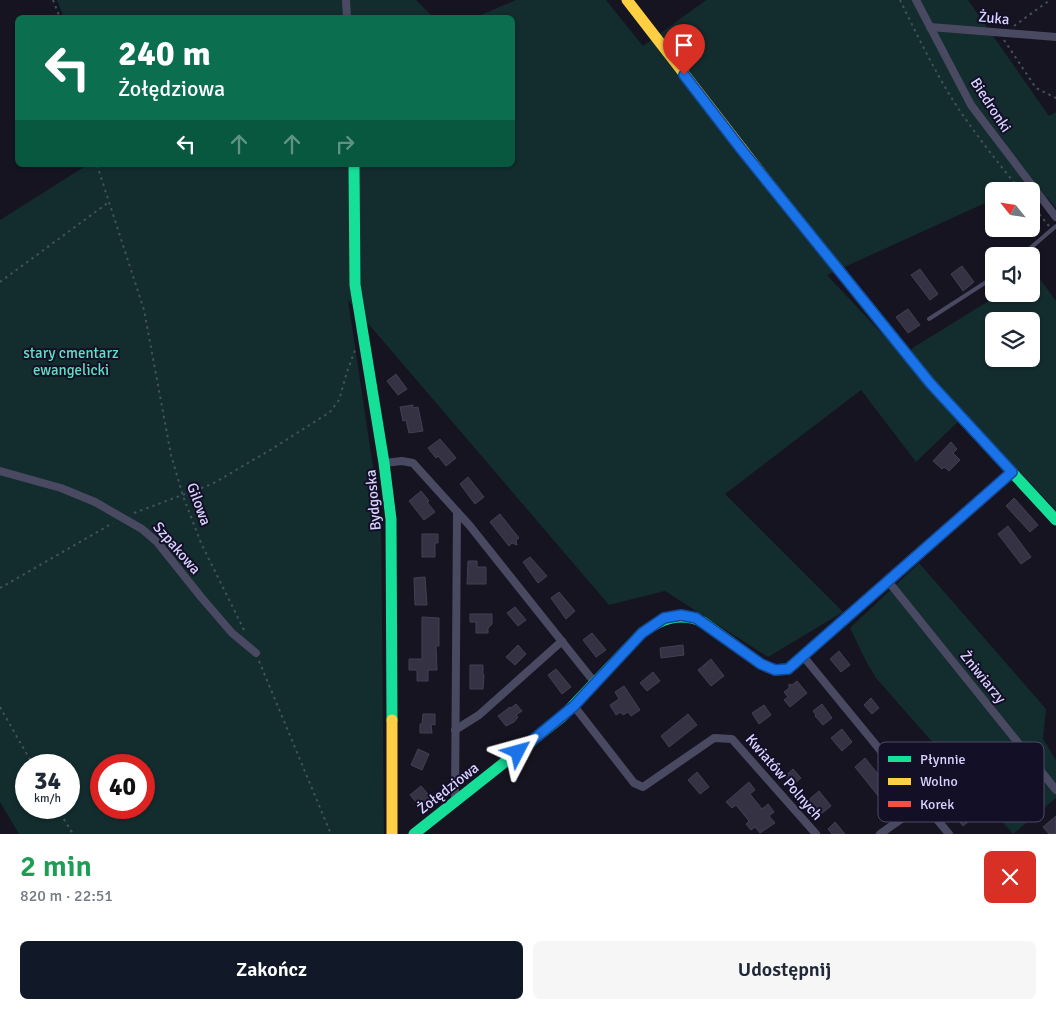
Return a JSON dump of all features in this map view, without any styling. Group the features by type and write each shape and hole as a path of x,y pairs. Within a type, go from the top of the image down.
{"street":[{"path":"346,0 348,15"},
{"path":"627,0 741,149 930,383 1056,520"},
{"name":"Biedronki","path":"917,1 971,105 1056,217"},
{"name":"Żuka","path":"930,27 1056,37"},
{"name":"Bydgoska","path":"354,167 354,269 391,519 392,834"},
{"path":"384,463 402,461 413,463 457,512 596,683"},
{"name":"Szpakowa","path":"0,471 62,488 95,502 142,529 154,538 232,633 256,654"},
{"name":"Żołędziowa","path":"414,834 574,706 649,627 664,618 689,616 703,622 761,664 775,670 788,669 1012,472"},
{"path":"455,803 457,512"},
{"name":"Żniwiarzy","path":"888,581 1017,742"},
{"path":"455,730 479,715 562,641"},
{"path":"803,656 878,747"},
{"name":"Kwiatów Polnych","path":"574,706 634,783 643,787 714,738 732,739 816,834"},
{"name":"Żniwiarzy","path":"1044,775 1056,790"},
{"path":"880,834 897,822"},
{"path":"939,822 949,834"}],"lane":[{"path":"1031,247 1056,226"},
{"path":"930,319 985,283"}],"path":[{"path":"53,0 59,15"},
{"path":"900,0 915,32 955,104 990,154 1013,182"},
{"path":"1050,0 1002,33 1014,58 1036,88 1056,98"},
{"name":"Gilowa","path":"98,167 144,310 171,455 183,496 201,543 247,636"},
{"path":"0,282 109,202"},
{"path":"1040,215 1051,229"},
{"path":"0,588 123,517 212,484 330,412 339,400 353,354 363,340"},
{"path":"256,654 331,834"},
{"path":"0,707 27,754"},
{"path":"64,819 73,834"}],"green space":[{"path":"57,0 416,0 431,15 63,15"},
{"name":"stary cmentarz ewangelicki","path":"516,0 606,0 643,46 706,0 968,0 1049,116 1056,112 1056,208 1040,189 1040,182 985,182 985,203 827,275 904,357 914,347 987,302 1040,302 1040,279 1056,301 1056,510 965,415 916,462 861,390 725,494 843,612 768,657 665,591 609,605 348,300 381,520 384,834 19,834 0,802 0,220 84,167 515,167 515,15 481,15"},
{"path":"919,563 1046,709 1043,739 1056,760 1056,798 1044,808 1044,742 932,742 876,678 850,628"},
{"path":"1002,822 1027,822 1013,834"}],"building":[{"path":"962,266 974,282 963,291 951,274"},
{"path":"920,269 938,294 930,300 911,275"},
{"path":"908,309 920,325 908,333 896,317"},
{"path":"396,374 407,389 398,395 387,381"},
{"path":"413,405 413,408 418,407 423,431 409,433 406,420 403,421 400,407"},
{"path":"440,439 456,458 446,466 428,448"},
{"path":"951,442 957,449 953,453 960,460 949,471 944,467 942,469 933,461"},
{"path":"468,477 484,497 475,504 460,484"},
{"path":"421,491 435,512 424,520 409,501"},
{"path":"1014,498 1038,525 1030,532 1006,506"},
{"path":"500,514 519,538 516,540 517,545 512,543 509,546 490,522"},
{"path":"1008,526 1031,557 1021,564 998,534"},
{"path":"422,534 438,534 438,543 435,543 435,557 422,557"},
{"path":"530,557 547,576 538,583 523,562"},
{"path":"468,561 477,561 477,567 486,567 486,584 467,584"},
{"path":"425,577 427,605 415,605 414,578"},
{"path":"559,592 575,611 566,619 551,598"},
{"path":"515,607 526,620 518,626 507,613"},
{"path":"470,614 492,614 492,624 488,628 488,633 476,633 476,622 470,622"},
{"path":"422,617 439,618 439,646 436,646 437,670 428,670 428,681 417,681 417,670 409,670 409,659 422,659"},
{"path":"592,633 606,650 596,657 583,640"},
{"path":"518,645 526,654 515,665 506,657"},
{"path":"683,645 684,655 661,658 660,648"},
{"path":"839,651 850,665 841,672 830,659"},
{"path":"711,659 724,676 711,686 698,670"},
{"path":"470,665 483,665 483,689 470,689"},
{"path":"556,669 571,687 562,694 548,675"},
{"path":"653,672 660,681 647,691 640,683"},
{"path":"797,681 807,693 790,707 784,700 788,697 784,692 789,688 789,684 792,685"},
{"path":"624,686 640,710 631,716 628,712 623,715 621,712 616,715 610,705 619,699 615,692"},
{"path":"871,698 879,708 872,714 864,705"},
{"path":"516,704 522,711 516,715 518,717 514,722 506,726 498,716"},
{"path":"822,704 832,718 823,725 813,711"},
{"path":"764,705 771,715 759,724 752,713"},
{"path":"423,714 435,714 435,725 431,724 432,733 420,733"},
{"path":"688,714 697,725 669,747 661,736"},
{"path":"842,729 852,742 842,751 831,738"},
{"path":"418,749 429,754 422,770 411,765"},
{"path":"865,758 878,774 878,796 855,767"},
{"path":"793,769 801,778 792,785 785,776"},
{"path":"697,772 709,787 700,794 688,780"},
{"path":"749,782 755,790 750,794 762,809 768,804 774,812 769,816 775,823 760,833 755,827 751,830 746,824 749,821 736,805 732,808 726,802"},
{"path":"421,786 433,800 422,809 410,795"},
{"path":"819,791 831,806 821,814 815,807 812,809 806,802"},
{"path":"1056,816 1056,834 1049,834 1043,827"},
{"path":"835,822 845,834 832,834 828,829"},
{"path":"960,822 968,822 963,826"}],"traffic: fast":[{"path":"354,167 355,285 384,463 391,519 392,720"},
{"path":"767,181 930,383 1056,520"},
{"path":"414,834 562,717 642,633 664,620 687,617 703,622 761,664 775,670 788,669 896,574"}],"traffic: slow":[{"path":"627,0 767,181"},
{"path":"392,720 392,834"}],"traffic: jam":[{"path":"896,574 1012,472"}],"route":[{"path":"518,752 574,706 642,633 664,618 681,615 696,618 761,664 775,670 788,669 1012,472 930,383 741,149 684,75"}]}
